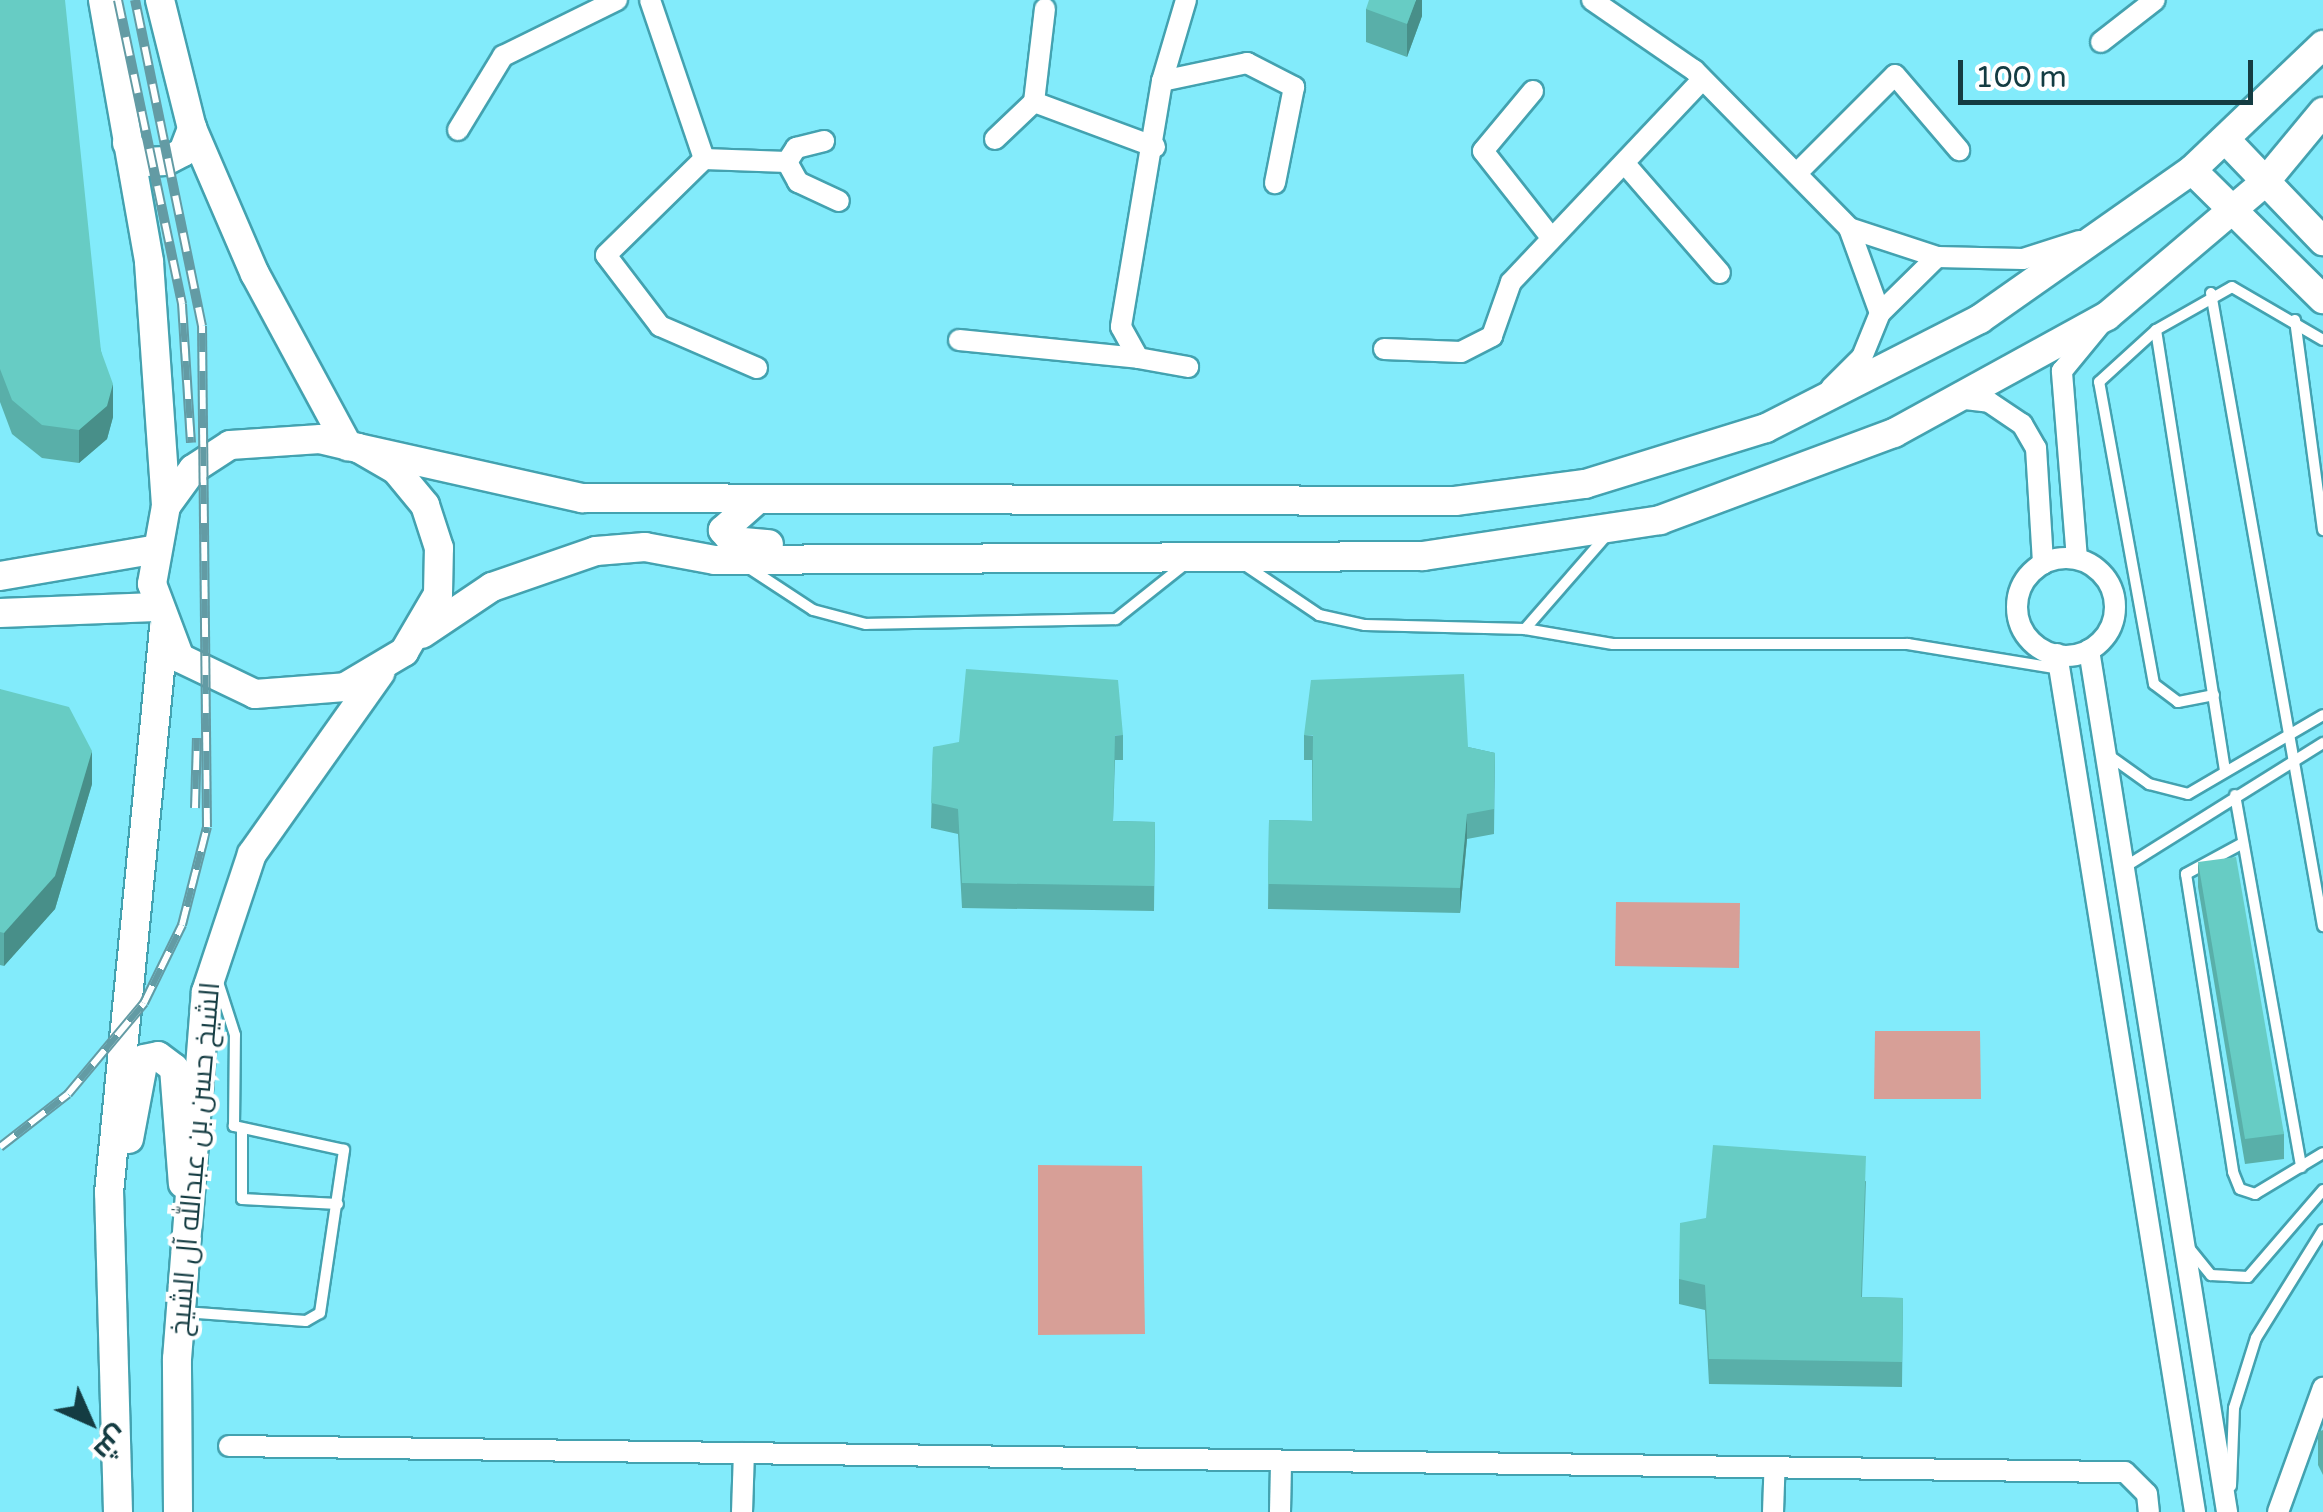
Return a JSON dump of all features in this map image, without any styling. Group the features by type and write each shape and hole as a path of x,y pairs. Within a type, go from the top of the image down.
{"street":[{"path":"103,0 149,262 166,506"},
{"name":"الشيخ حسن بن عبدالله آل الشيخ","path":"160,0 192,128 255,274 352,447 396,470 425,505 439,548 438,594 422,634 380,673 252,854 213,966 180,1312 178,1512"},
{"path":"458,130 503,56 616,0"},
{"path":"650,0 704,159"},
{"path":"1138,358 1121,327 1155,146 1162,80 1186,0"},
{"path":"1592,0 1702,80 1800,170 1849,228 1880,312"},
{"path":"2101,42 2154,0"},
{"path":"995,139 1034,102 1046,9"},
{"path":"118,1512 110,1193 160,618 152,550 166,506 192,469 230,445 352,447 545,495 1509,496 1663,465 1812,406 1980,320 2228,142 2323,45"},
{"path":"1162,80 1247,64 1294,87 1275,182"},
{"path":"1800,170 1895,75 1959,150"},
{"path":"1384,349 1461,352 1492,336 1511,282 1550,236 1626,165 1702,80"},
{"path":"1533,91 1483,151 1550,236"},
{"path":"1034,102 1155,146"},
{"path":"2077,559 2062,371 2108,316 2264,182 2323,112"},
{"path":"128,143 145,162 166,161 183,152 192,128"},
{"path":"787,162 796,148 824,140"},
{"path":"2228,142 2323,242"},
{"path":"757,368 660,326 606,255 704,159 787,162"},
{"path":"787,162 798,182 840,201"},
{"path":"1626,165 1720,272"},
{"path":"2192,170 2228,212 2323,299"},
{"path":"1849,228 1937,257 2023,260 2104,232"},
{"path":"1812,406 1862,357 1880,312 1937,257"},
{"path":"422,634 492,588 582,553 645,548 737,560 1236,559 1470,552 1610,532 1807,472 1957,398 2108,316"},
{"path":"959,340 1138,358 1188,367"},
{"path":"1957,398 1989,402 2036,448 2042,564"},
{"path":"759,498 728,516 726,537 819,560"},
{"path":"0,576 152,550"},
{"path":"2056,661 2089,650 2108,631 2115,604 2103,574 2077,559 2042,564 2024,583 2018,614 2030,638 2056,661 2195,1512"},
{"path":"0,613 160,618"},
{"name":"الشيخ حسن بن عبدالله آل الشيخ","path":"160,618 180,658 255,694 301,695 380,673"},
{"path":"2089,650 2229,1512"},
{"path":"110,1193 144,1059 158,1056 174,1068 172,1139 188,1210"},
{"path":"2278,1512 2323,1388"},
{"path":"228,1446 1774,1474 2126,1472 2147,1494 2149,1512"},
{"path":"742,1512 744,1453"},
{"path":"1280,1512 1281,1464"},
{"path":"1773,1512 1774,1474"}],"lane":[{"path":"2211,293 2290,734 2298,757 2323,926"},
{"path":"2214,695 2178,702 2154,684 2098,399 2103,372 2211,293 2252,294 2323,340"},
{"path":"2295,320 2323,530"},
{"path":"2156,330 2225,771"},
{"path":"1525,629 1610,532"},
{"path":"737,560 813,610 866,624 1116,620 1193,559"},
{"path":"1236,559 1318,615 1525,629 1613,644 1908,644 2056,661"},
{"path":"2104,752 2166,791 2188,794 2323,714"},
{"path":"2122,868 2323,743"},
{"path":"2235,795 2302,1167"},
{"path":"2243,843 2186,874 2233,1172 2240,1189 2256,1194 2323,1153"},
{"path":"180,1312 306,1321 320,1313 344,1150 335,1142 242,1130 230,1118 235,1035 213,966"},
{"path":"242,1130 242,1200 338,1204"},
{"path":"2184,1241 2211,1275 2248,1278 2323,1190"},
{"path":"2229,1512 2234,1408 2256,1338 2323,1230"}],"shaded area":[{"path":"0,0 2323,0 2323,1512 0,1512"},
{"path":"1616,902 1740,903 1739,968 1615,966"},
{"path":"1875,1031 1980,1031 1981,1099 1874,1099"},
{"path":"1038,1165 1142,1166 1145,1334 1038,1335"}],"building":[{"path":"0,0 65,0 101,351 113,384 107,406 79,430 42,425 12,400 0,369"},
{"path":"1369,0 1416,0 1407,24 1366,9"},
{"path":"966,669 1118,680 1123,735 1115,735 1113,821 1155,822 1154,886 962,883 958,809 931,803 933,747 959,742"},
{"path":"1464,674 1468,747 1495,753 1494,809 1467,814 1460,888 1268,884 1269,820 1312,821 1313,735 1304,735 1311,680"},
{"path":"0,689 69,707 92,751 55,876 4,933 0,932"},
{"path":"2236,857 2284,1134 2245,1139 2198,862"},
{"path":"1713,1145 1866,1156 1861,1297 1903,1298 1902,1362 1709,1359 1705,1285 1679,1279 1680,1223 1706,1218"}],"railway":[{"path":"118,0 182,304 191,443"},
{"path":"0,1147 68,1094 144,1003 182,925 207,827 202,326 135,0"},
{"path":"195,808 197,738"}]}
